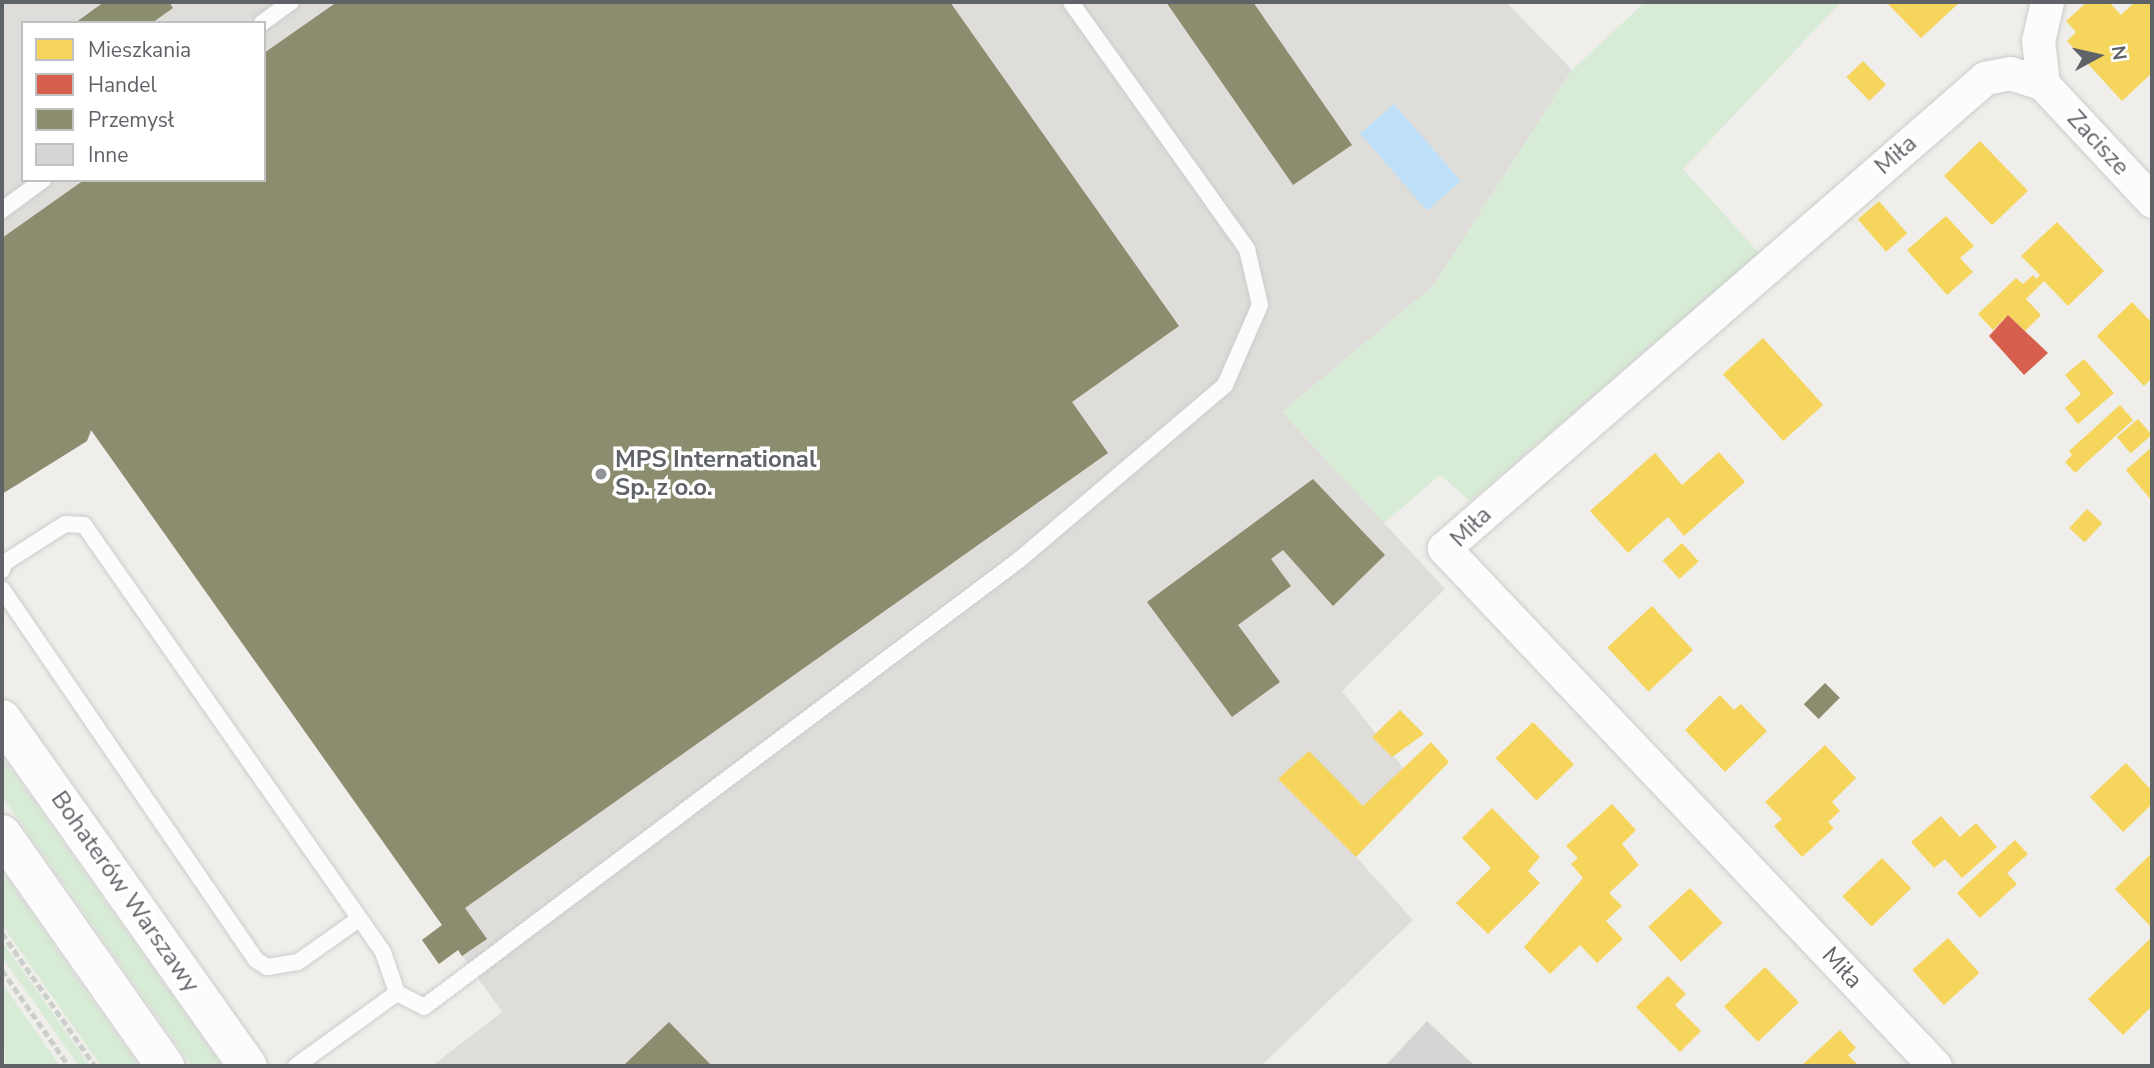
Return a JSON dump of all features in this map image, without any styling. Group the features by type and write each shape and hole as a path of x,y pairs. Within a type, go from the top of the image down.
{"street":[{"path":"2043,84 2038,40 2047,2"},
{"name":"Miła","path":"1935,1066 1444,548 1985,78 2010,73 2043,84"},
{"name":"Zacisze","path":"2043,84 2152,201"},
{"name":"Bohaterów Warszawy","path":"2,719 248,1066"},
{"path":"2,834 164,1066"}],"lane":[{"path":"265,21 291,2"},
{"path":"2,570 4,562 65,524 84,525 383,952 397,993 424,1007 1019,560 1224,386 1260,305 1247,249 1071,2"},
{"path":"2,210 40,182"},
{"path":"2,589 256,960 267,967 299,962 359,919"},
{"path":"296,1066 397,993"}],"path":[{"path":"2,933 95,1066"},
{"path":"2,970 69,1066"}],"shaded area":[{"path":"2,2 1506,2 1572,70 1433,286 1282,412 1445,589 1342,691 1421,790 1356,857 1413,920 1261,1066 432,1066 502,1012 458,950 438,964 422,940 442,925 92,431 87,441 2,494"}],"green space":[{"path":"1645,2 1841,2 1683,169 1759,253 1470,501 1440,475 1384,523 1282,412 1433,286 1572,70"},
{"path":"2,757 222,1066 192,1066 2,796"},
{"path":"2,871 139,1066 101,1066 2,925"},
{"path":"2,941 90,1066 79,1066 2,957"},
{"path":"2,983 60,1066 5,1066"}],"water":[{"path":"1394,104 1461,181 1427,211 1360,134"}],"building: Mieszkania":[{"path":"1886,2 1960,2 1921,38"},
{"path":"2087,2 2109,2 2121,15 2135,2 2152,2 2152,73 2122,101 2067,41 2076,32 2066,21"},
{"path":"1863,61 1886,85 1869,101 1846,77"},
{"path":"1980,141 2028,191 1992,225 1944,176"},
{"path":"1879,201 1907,233 1886,252 1858,219"},
{"path":"1946,216 1974,246 1960,258 1973,272 1947,295 1907,250"},
{"path":"2057,222 2104,271 2068,306 2044,281 2026,299 2041,315 2025,331 2008,315 1993,330 1978,314 2016,278 2023,284 2033,275 2036,279 2040,275 2021,256"},
{"path":"2132,302 2152,323 2152,378 2144,386 2097,336"},
{"path":"1763,338 1823,405 1783,441 1723,374"},
{"path":"2084,359 2114,393 2078,424 2065,408 2081,394 2065,375"},
{"path":"2120,405 2133,420 2075,473 2065,462 2072,455 2069,451"},
{"path":"2138,419 2152,435 2131,453 2117,437"},
{"path":"2152,447 2152,501 2126,470"},
{"path":"1719,452 1745,482 1684,536 1668,517 1628,553 1590,511 1655,453 1682,485"},
{"path":"2087,509 2102,523 2085,542 2069,528"},
{"path":"1682,543 1699,562 1679,579 1663,560"},
{"path":"1652,606 1693,650 1648,691 1607,648"},
{"path":"1720,695 1734,710 1741,704 1767,731 1725,772 1685,730"},
{"path":"1400,710 1424,734 1392,757 1372,737"},
{"path":"1533,722 1574,764 1537,801 1496,758"},
{"path":"1431,742 1449,762 1356,857 1278,779 1309,751 1363,806"},
{"path":"1825,745 1856,778 1832,802 1840,811 1828,822 1834,828 1802,857 1774,826 1782,819 1765,802"},
{"path":"2126,763 2152,791 2152,804 2123,832 2090,797"},
{"path":"1612,804 1636,830 1622,844 1639,865 1609,893 1622,906 1606,921 1623,939 1597,963 1580,945 1550,974 1524,947 1583,878 1571,864 1578,858 1566,846"},
{"path":"1492,808 1540,857 1528,871 1540,883 1488,934 1456,903 1491,868 1462,838"},
{"path":"1941,816 1960,837 1976,823 1997,847 1962,878 1945,859 1934,868 1911,842"},
{"path":"2015,840 2028,854 2007,873 2017,884 1980,918 1957,893"},
{"path":"2152,853 2152,928 2115,889"},
{"path":"1882,858 1911,888 1872,926 1842,896"},
{"path":"1690,888 1723,923 1681,962 1648,927"},
{"path":"2152,937 2152,1006 2123,1035 2088,999"},
{"path":"1948,938 1979,973 1944,1005 1912,970"},
{"path":"1765,967 1799,1002 1758,1042 1724,1007"},
{"path":"1668,976 1686,994 1675,1005 1701,1031 1680,1052 1636,1007"},
{"path":"1840,1030 1856,1048 1848,1055 1859,1066 1801,1066"}],"building: Handel":[{"path":"2008,315 2048,353 2024,375 1989,336"}],"building: Przemysł":[{"path":"104,2 169,2 173,8 155,21 78,21"},
{"name":"MPS International Sp. z o.o.","path":"337,2 950,2 1179,326 1072,402 1108,453 465,908 487,939 462,956 458,950 439,964 422,940 442,925 91,430 87,441 2,494 2,238 81,182 266,182 266,52"},
{"path":"1166,2 1253,2 1352,145 1293,185"},
{"path":"1313,479 1385,555 1333,606 1283,550 1271,559 1291,586 1238,625 1280,682 1232,717 1147,602"},
{"path":"1825,683 1840,698 1819,719 1804,704"},
{"path":"669,1022 712,1066 623,1066"}],"building: Inne":[{"path":"1427,1021 1475,1066 1385,1066"}],"place":[{"name":"MPS International Sp. z o.o.","path":"601,474"}]}
